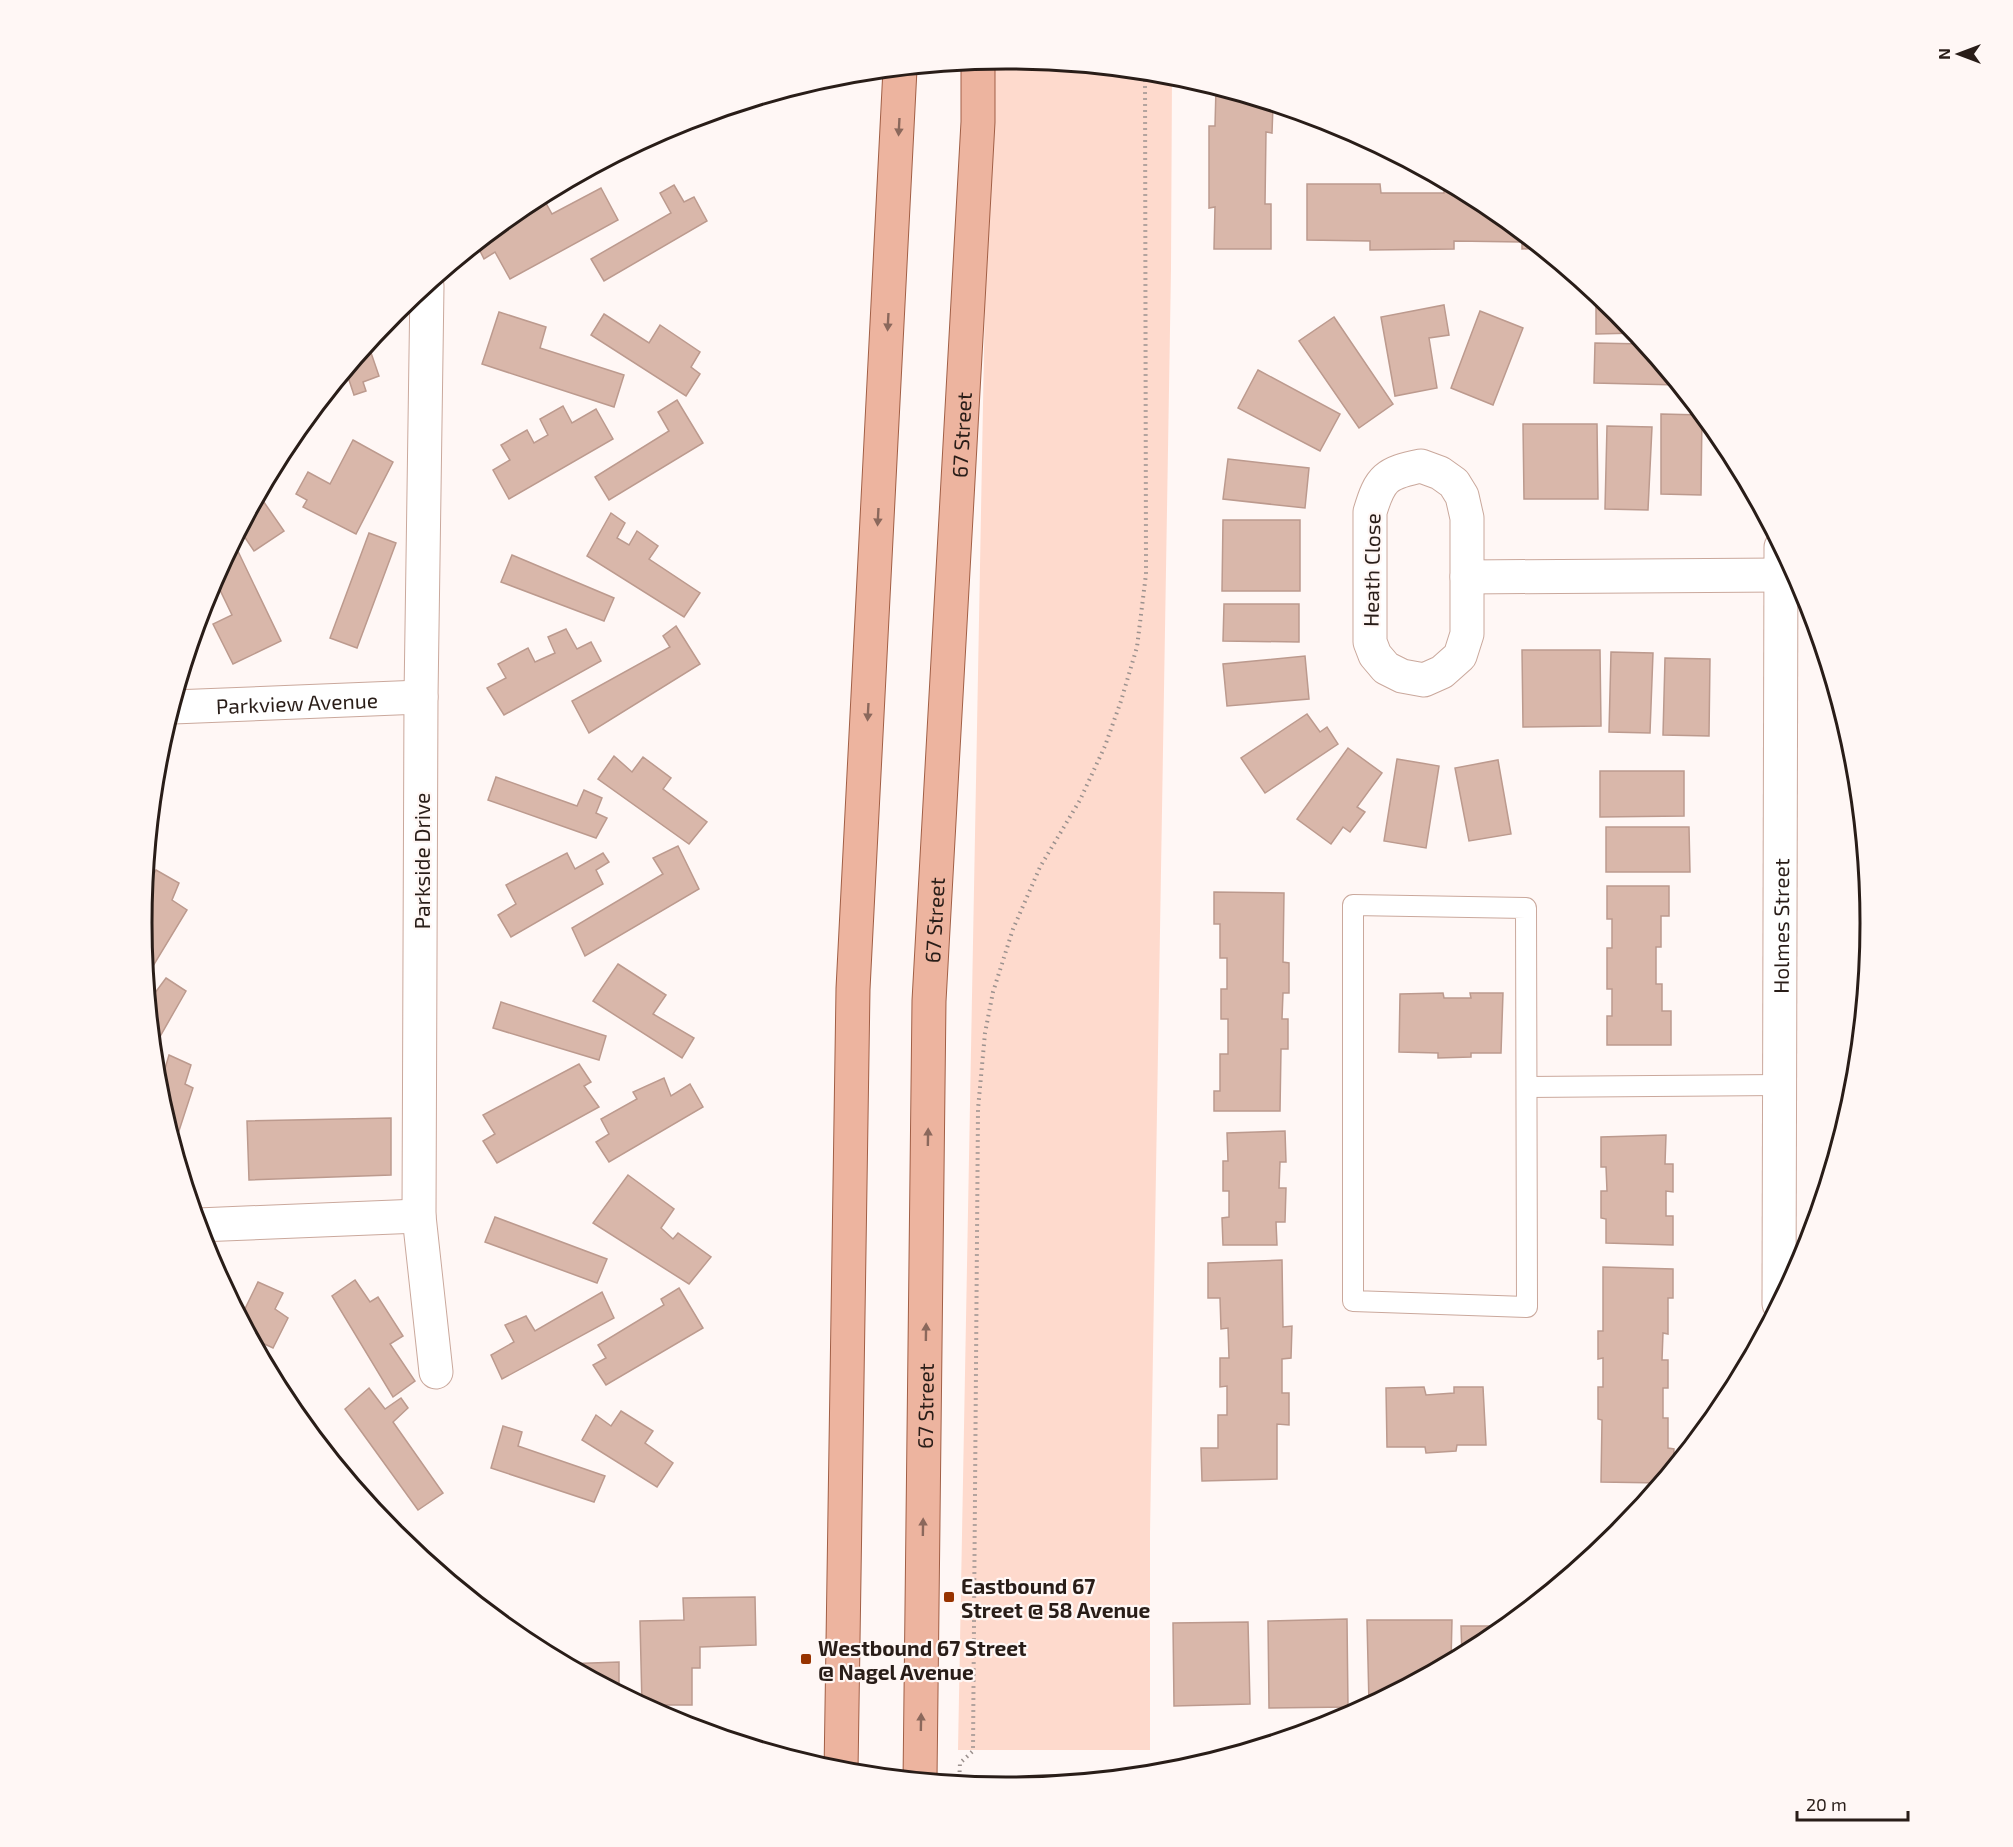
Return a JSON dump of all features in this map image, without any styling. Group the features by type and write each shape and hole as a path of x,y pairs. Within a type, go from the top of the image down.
{"main road":[{"name":"67 Street","path":"920,1773 929,1001 978,122 978,70"},
{"path":"841,1762 853,989 900,76"}],"street":[{"name":"Parkside Drive","path":"427,296 421,697 419,1216 436,1372"},
{"name":"Heath Close","path":"1421,466 1440,473 1454,483 1462,496 1467,518 1467,577 1467,634 1460,657 1442,672 1424,680 1402,676 1386,668 1375,655 1370,642 1370,512 1376,492 1386,477 1403,469 1421,466"},
{"path":"1467,577 1780,561"},
{"name":"Holmes Street","path":"1781,563 1779,1085 1791,1258"},
{"name":"Parkview Avenue","path":"180,707 421,697"},
{"path":"207,1225 419,1216"}],"lane":[{"path":"1353,905 1526,908 1527,1087 1527,1307 1353,1301 1353,905"},
{"path":"1527,1087 1779,1085"}],"path":[{"path":"959,1776 960,1763 973,1751 978,1133 981,1066 993,992 1012,929 1040,867 1080,800 1105,746 1137,647 1146,574 1145,80"}],"shaded area":[{"path":"991,70 1062,71 1118,76 1172,85 1171,269 1150,1533 1150,1750 958,1750"}],"building":[{"path":"1216,95 1273,112 1272,133 1266,132 1265,204 1271,204 1271,249 1214,249 1215,207 1209,208 1209,126 1215,126"},
{"path":"1307,184 1380,184 1381,193 1444,193 1444,189 1521,242 1454,241 1454,249 1370,250 1370,241 1307,240"},
{"path":"674,185 684,202 694,197 707,221 604,281 591,259 671,213 660,193"},
{"path":"601,188 618,220 510,279 495,252 484,259 480,251 532,213 546,204 552,214"},
{"path":"1522,242 1530,249 1522,249"},
{"path":"1444,305 1449,335 1429,338 1437,388 1395,396 1381,317"},
{"path":"1596,305 1624,333 1596,334"},
{"path":"1480,311 1523,328 1493,405 1451,388"},
{"path":"499,312 546,327 540,348 624,375 614,407 482,364"},
{"path":"604,314 649,343 660,325 700,352 691,367 700,374 686,396 591,335"},
{"path":"1334,317 1393,404 1359,428 1299,341"},
{"path":"1595,343 1634,344 1669,385 1594,383"},
{"path":"371,353 379,376 363,382 366,391 354,395 349,379"},
{"path":"1258,370 1340,414 1320,451 1238,408"},
{"path":"677,400 703,443 609,500 595,477 669,431 658,412"},
{"path":"563,406 572,423 596,409 613,439 509,499 493,470 510,460 501,445 527,430 534,443 548,435 540,419"},
{"path":"1661,414 1692,415 1702,428 1701,495 1661,494"},
{"path":"1523,424 1597,424 1598,499 1524,499"},
{"path":"1607,426 1652,427 1648,510 1605,509"},
{"path":"353,440 393,462 356,534 303,507 307,500 296,494 308,472 330,484"},
{"path":"1228,459 1309,468 1305,508 1223,499"},
{"path":"263,501 284,531 254,551 245,537"},
{"path":"611,513 625,523 617,538 629,545 637,531 658,546 649,559 700,593 684,617 587,556"},
{"path":"1223,520 1300,520 1300,591 1222,591"},
{"path":"369,533 396,543 357,648 330,638"},
{"path":"238,551 281,641 233,664 213,624 232,615 220,590"},
{"path":"512,555 614,598 604,621 501,582"},
{"path":"1224,604 1299,604 1299,642 1223,641"},
{"path":"676,626 700,664 589,733 572,701 670,647 663,636"},
{"path":"566,629 577,649 591,642 601,661 504,715 487,688 506,678 498,664 528,648 535,662 555,653 548,637"},
{"path":"1522,650 1600,650 1601,726 1523,727"},
{"path":"1611,652 1653,653 1650,733 1609,732"},
{"path":"1305,656 1309,699 1227,706 1223,664"},
{"path":"1665,658 1710,659 1709,736 1663,735"},
{"path":"1307,714 1320,732 1327,727 1338,744 1265,793 1241,758"},
{"path":"1348,748 1382,773 1357,807 1365,812 1350,832 1343,827 1331,844 1297,819"},
{"path":"614,756 632,772 643,757 671,778 663,789 707,822 689,844 598,779"},
{"path":"1397,759 1439,766 1426,848 1384,841"},
{"path":"1498,760 1511,834 1469,841 1455,768"},
{"path":"1600,771 1684,771 1684,816 1600,817"},
{"path":"496,777 577,806 584,790 602,798 596,813 607,818 596,838 488,800"},
{"path":"1606,827 1689,827 1690,872 1606,872"},
{"path":"678,846 699,889 585,956 572,928 663,874 653,858"},
{"path":"567,853 575,869 603,853 609,862 596,870 603,884 511,937 498,915 516,904 506,885"},
{"path":"156,870 179,883 172,900 187,910 154,965 152,924 154,874"},
{"path":"1607,886 1669,886 1669,916 1661,916 1661,947 1656,947 1656,984 1662,984 1662,1011 1671,1011 1671,1045 1607,1045 1607,1016 1612,1016 1612,989 1607,989 1607,948 1612,948 1612,919 1607,919"},
{"path":"1214,892 1284,893 1283,962 1289,963 1289,993 1283,993 1282,1019 1288,1019 1288,1049 1281,1049 1280,1111 1214,1111 1214,1091 1220,1091 1220,1054 1228,1054 1228,1019 1221,1019 1221,989 1227,989 1227,958 1220,958 1220,924 1214,924"},
{"path":"618,964 666,995 653,1014 694,1038 682,1058 593,1001"},
{"path":"166,978 186,991 159,1038 159,1035 155,993"},
{"path":"1443,993 1444,998 1471,998 1470,993 1503,993 1501,1053 1471,1053 1471,1057 1438,1058 1438,1053 1399,1052 1400,994"},
{"path":"501,1002 606,1036 599,1060 493,1028"},
{"path":"169,1055 191,1065 185,1084 193,1088 178,1133 168,1090 165,1070"},
{"path":"579,1064 591,1082 584,1086 599,1107 497,1163 483,1141 495,1134 483,1115"},
{"path":"664,1078 671,1096 690,1084 703,1107 609,1162 596,1142 609,1134 601,1119 637,1099 633,1092"},
{"path":"391,1118 391,1175 249,1180 247,1121"},
{"path":"1285,1131 1286,1162 1280,1162 1279,1188 1286,1188 1285,1222 1276,1222 1277,1245 1223,1245 1222,1218 1229,1217 1229,1191 1223,1191 1223,1161 1228,1161 1227,1133"},
{"path":"1666,1135 1665,1164 1673,1164 1673,1192 1666,1191 1666,1216 1673,1216 1673,1245 1606,1243 1606,1219 1601,1218 1601,1191 1607,1191 1606,1167 1601,1167 1601,1137"},
{"path":"628,1175 674,1209 661,1228 673,1239 678,1233 711,1257 689,1284 593,1223"},
{"path":"495,1217 607,1259 597,1283 485,1242"},
{"path":"1282,1260 1283,1327 1292,1326 1291,1358 1282,1359 1282,1393 1289,1393 1289,1425 1277,1424 1277,1479 1202,1481 1201,1448 1218,1448 1218,1415 1227,1415 1227,1386 1220,1387 1220,1358 1229,1358 1228,1328 1221,1329 1220,1298 1208,1298 1208,1263"},
{"path":"1603,1267 1673,1269 1673,1298 1668,1298 1668,1334 1663,1333 1662,1360 1668,1360 1668,1388 1663,1388 1663,1418 1668,1418 1668,1448 1674,1449 1674,1457 1652,1483 1601,1482 1602,1420 1598,1419 1598,1387 1603,1387 1603,1358 1598,1359 1598,1331 1603,1331"},
{"path":"355,1280 370,1302 378,1297 403,1336 390,1344 415,1381 393,1397 332,1296"},
{"path":"258,1282 283,1293 275,1309 288,1318 273,1348 262,1343 245,1310"},
{"path":"679,1288 703,1328 606,1385 593,1365 606,1358 598,1345 664,1305 661,1299"},
{"path":"602,1292 614,1318 502,1379 491,1355 514,1342 505,1325 526,1316 535,1331"},
{"path":"1424,1387 1426,1395 1454,1393 1454,1387 1483,1387 1486,1445 1457,1445 1456,1451 1426,1453 1425,1447 1387,1447 1386,1388"},
{"path":"369,1388 385,1409 401,1398 408,1408 393,1422 443,1493 418,1510 345,1409"},
{"path":"621,1411 653,1431 645,1443 673,1463 657,1487 582,1440 596,1415 611,1426"},
{"path":"503,1426 522,1432 518,1446 605,1476 594,1502 491,1468"},
{"path":"755,1597 756,1645 700,1647 700,1668 692,1668 692,1705 662,1705 642,1696 640,1621 684,1620 683,1598"},
{"path":"1347,1619 1348,1707 1269,1708 1268,1621"},
{"path":"1367,1620 1452,1620 1451,1653 1369,1697"},
{"path":"1248,1622 1250,1704 1174,1706 1173,1623"},
{"path":"1461,1626 1492,1626 1481,1634 1462,1646"},
{"path":"619,1662 619,1685 579,1664"}],"place":[{"name":"Eastbound 67 Street @ 58 Avenue","path":"949,1597"},
{"name":"Westbound 67 Street @ Nagel Avenue","path":"806,1659"}]}
